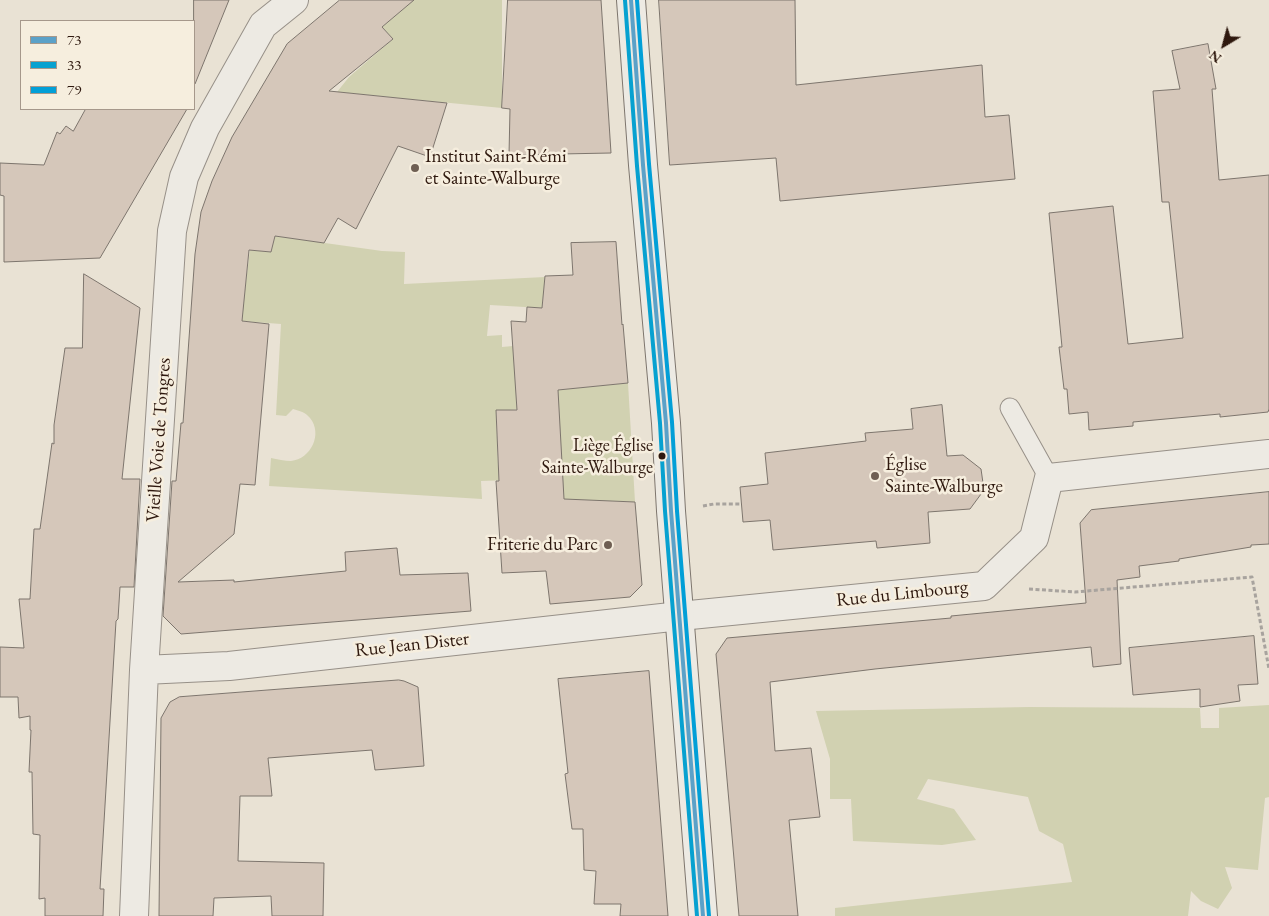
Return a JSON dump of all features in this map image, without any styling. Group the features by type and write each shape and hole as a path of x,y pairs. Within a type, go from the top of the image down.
{"street":[{"name":"Vieille Voie de Tongres","path":"134,916 144,670 172,231 184,177 205,128 263,24 294,0"},
{"path":"631,0 643,165 666,423 670,511 703,916"},
{"path":"1049,478 1269,454"},
{"name":"Rue du Limbourg","path":"680,616 984,586 1034,538 1049,478"},
{"name":"Rue Jean Dister","path":"144,670 229,666 680,616"}],"lane":[{"path":"1010,408 1049,478"}],"path":[{"path":"714,504 741,504"},
{"path":"1075,592 1252,577 1269,668"}],"green space":[{"path":"408,0 502,0 502,108 337,92 349,77 393,39 382,27 410,3"},
{"path":"275,236 382,251 405,252 404,284 545,277 542,308 490,305 487,336 502,335 502,347 513,346 513,357 555,361 558,390 628,383 635,502 560,500 522,409 496,411 498,466 510,480 481,481 482,499 269,486 271,458 291,461 298,459 309,451 315,438 314,424 306,414 293,409 286,416 276,415 281,324 241,321 250,250 271,252"},
{"path":"1269,705 1269,797 1265,798 1258,870 1225,867 1232,888 1218,909 1201,901 1191,891 1188,916 835,916 835,908 1072,882 1063,844 1039,831 1028,797 928,779 917,799 954,809 976,840 942,845 853,841 851,799 830,799 830,759 816,711 1029,707 1200,708 1201,728 1219,728 1219,708"}],"building":[{"path":"194,0 229,0 195,84 195,20"},
{"path":"340,0 414,0 382,27 393,39 329,91 447,103 430,157 398,146 356,229 338,218 324,243 275,236 271,252 249,250 242,321 269,324 255,485 240,484 234,534 178,582 234,580 234,582 346,571 345,552 397,548 400,575 468,573 471,611 181,634 163,616 172,481 176,481 181,423 183,423 195,254 201,212 212,181 232,137 287,44"},
{"path":"508,0 601,0 611,153 509,155 510,109 502,108"},
{"path":"659,0 795,0 796,85 982,65 985,117 1009,115 1015,179 780,201 776,158 670,165"},
{"path":"1208,44 1216,89 1212,89 1219,180 1269,175 1269,409 1268,412 1220,417 1220,414 1133,422 1133,426 1089,430 1088,412 1069,414 1067,389 1064,389 1059,347 1062,347 1049,213 1113,206 1128,344 1183,338 1169,202 1162,202 1153,91 1180,89 1172,51"},
{"path":"85,110 186,110 100,258 4,262 4,196 0,195 0,163 44,165 57,132 60,134 66,126 73,131"},
{"path":"616,242 628,383 558,390 564,499 635,502 642,585 630,597 550,604 546,571 502,573 496,481 499,481 496,410 517,410 511,321 526,322 527,307 542,308 545,276 573,275 571,243"},
{"path":"84,274 140,308 122,479 140,479 134,587 120,587 118,619 116,621 100,889 104,889 103,916 45,916 45,898 39,899 40,835 33,834 32,772 29,772 30,716 19,718 18,697 0,697 0,647 24,648 19,599 30,599 34,529 40,529 52,443 54,444 54,425 65,348 82,348"},
{"name":"Église Sainte-Walburge","path":"942,405 947,456 963,455 981,469 984,490 970,509 928,512 930,543 877,548 876,541 773,550 770,520 743,522 740,487 768,484 765,453 866,441 865,433 913,429 911,409"},
{"path":"1269,492 1269,544 1251,545 1251,547 1179,559 1179,561 1139,566 1140,577 1117,580 1121,664 1093,667 1091,647 875,669 770,682 775,751 811,748 820,817 789,820 798,916 739,916 716,654 727,638 951,618 951,616 1086,603 1080,523 1091,510"},
{"path":"1254,636 1258,684 1238,685 1240,701 1200,707 1200,689 1133,695 1129,648"},
{"path":"649,671 668,916 620,916 621,904 594,904 596,871 584,870 583,829 572,829 565,774 568,773 558,679"},
{"path":"399,680 418,687 424,766 375,770 372,750 268,758 272,796 240,796 238,861 324,863 323,916 272,916 271,896 214,898 213,916 159,916 161,718 170,702 179,697"}],"transit line":[{"name":"33","path":"625,0 637,166 660,423 665,511 697,916"},
{"name":"73","path":"631,0 643,165 666,423 671,511 703,916"},
{"name":"79","path":"637,0 649,164 672,422 677,511 709,916"}],"place":[{"name":"Institut Saint-Rémi et Sainte-Walburge","path":"415,168"},
{"name":"Liège Église Sainte-Walburge","path":"662,456"},
{"name":"Église Sainte-Walburge","path":"875,476"},
{"name":"Friterie du Parc","path":"608,545"}]}
